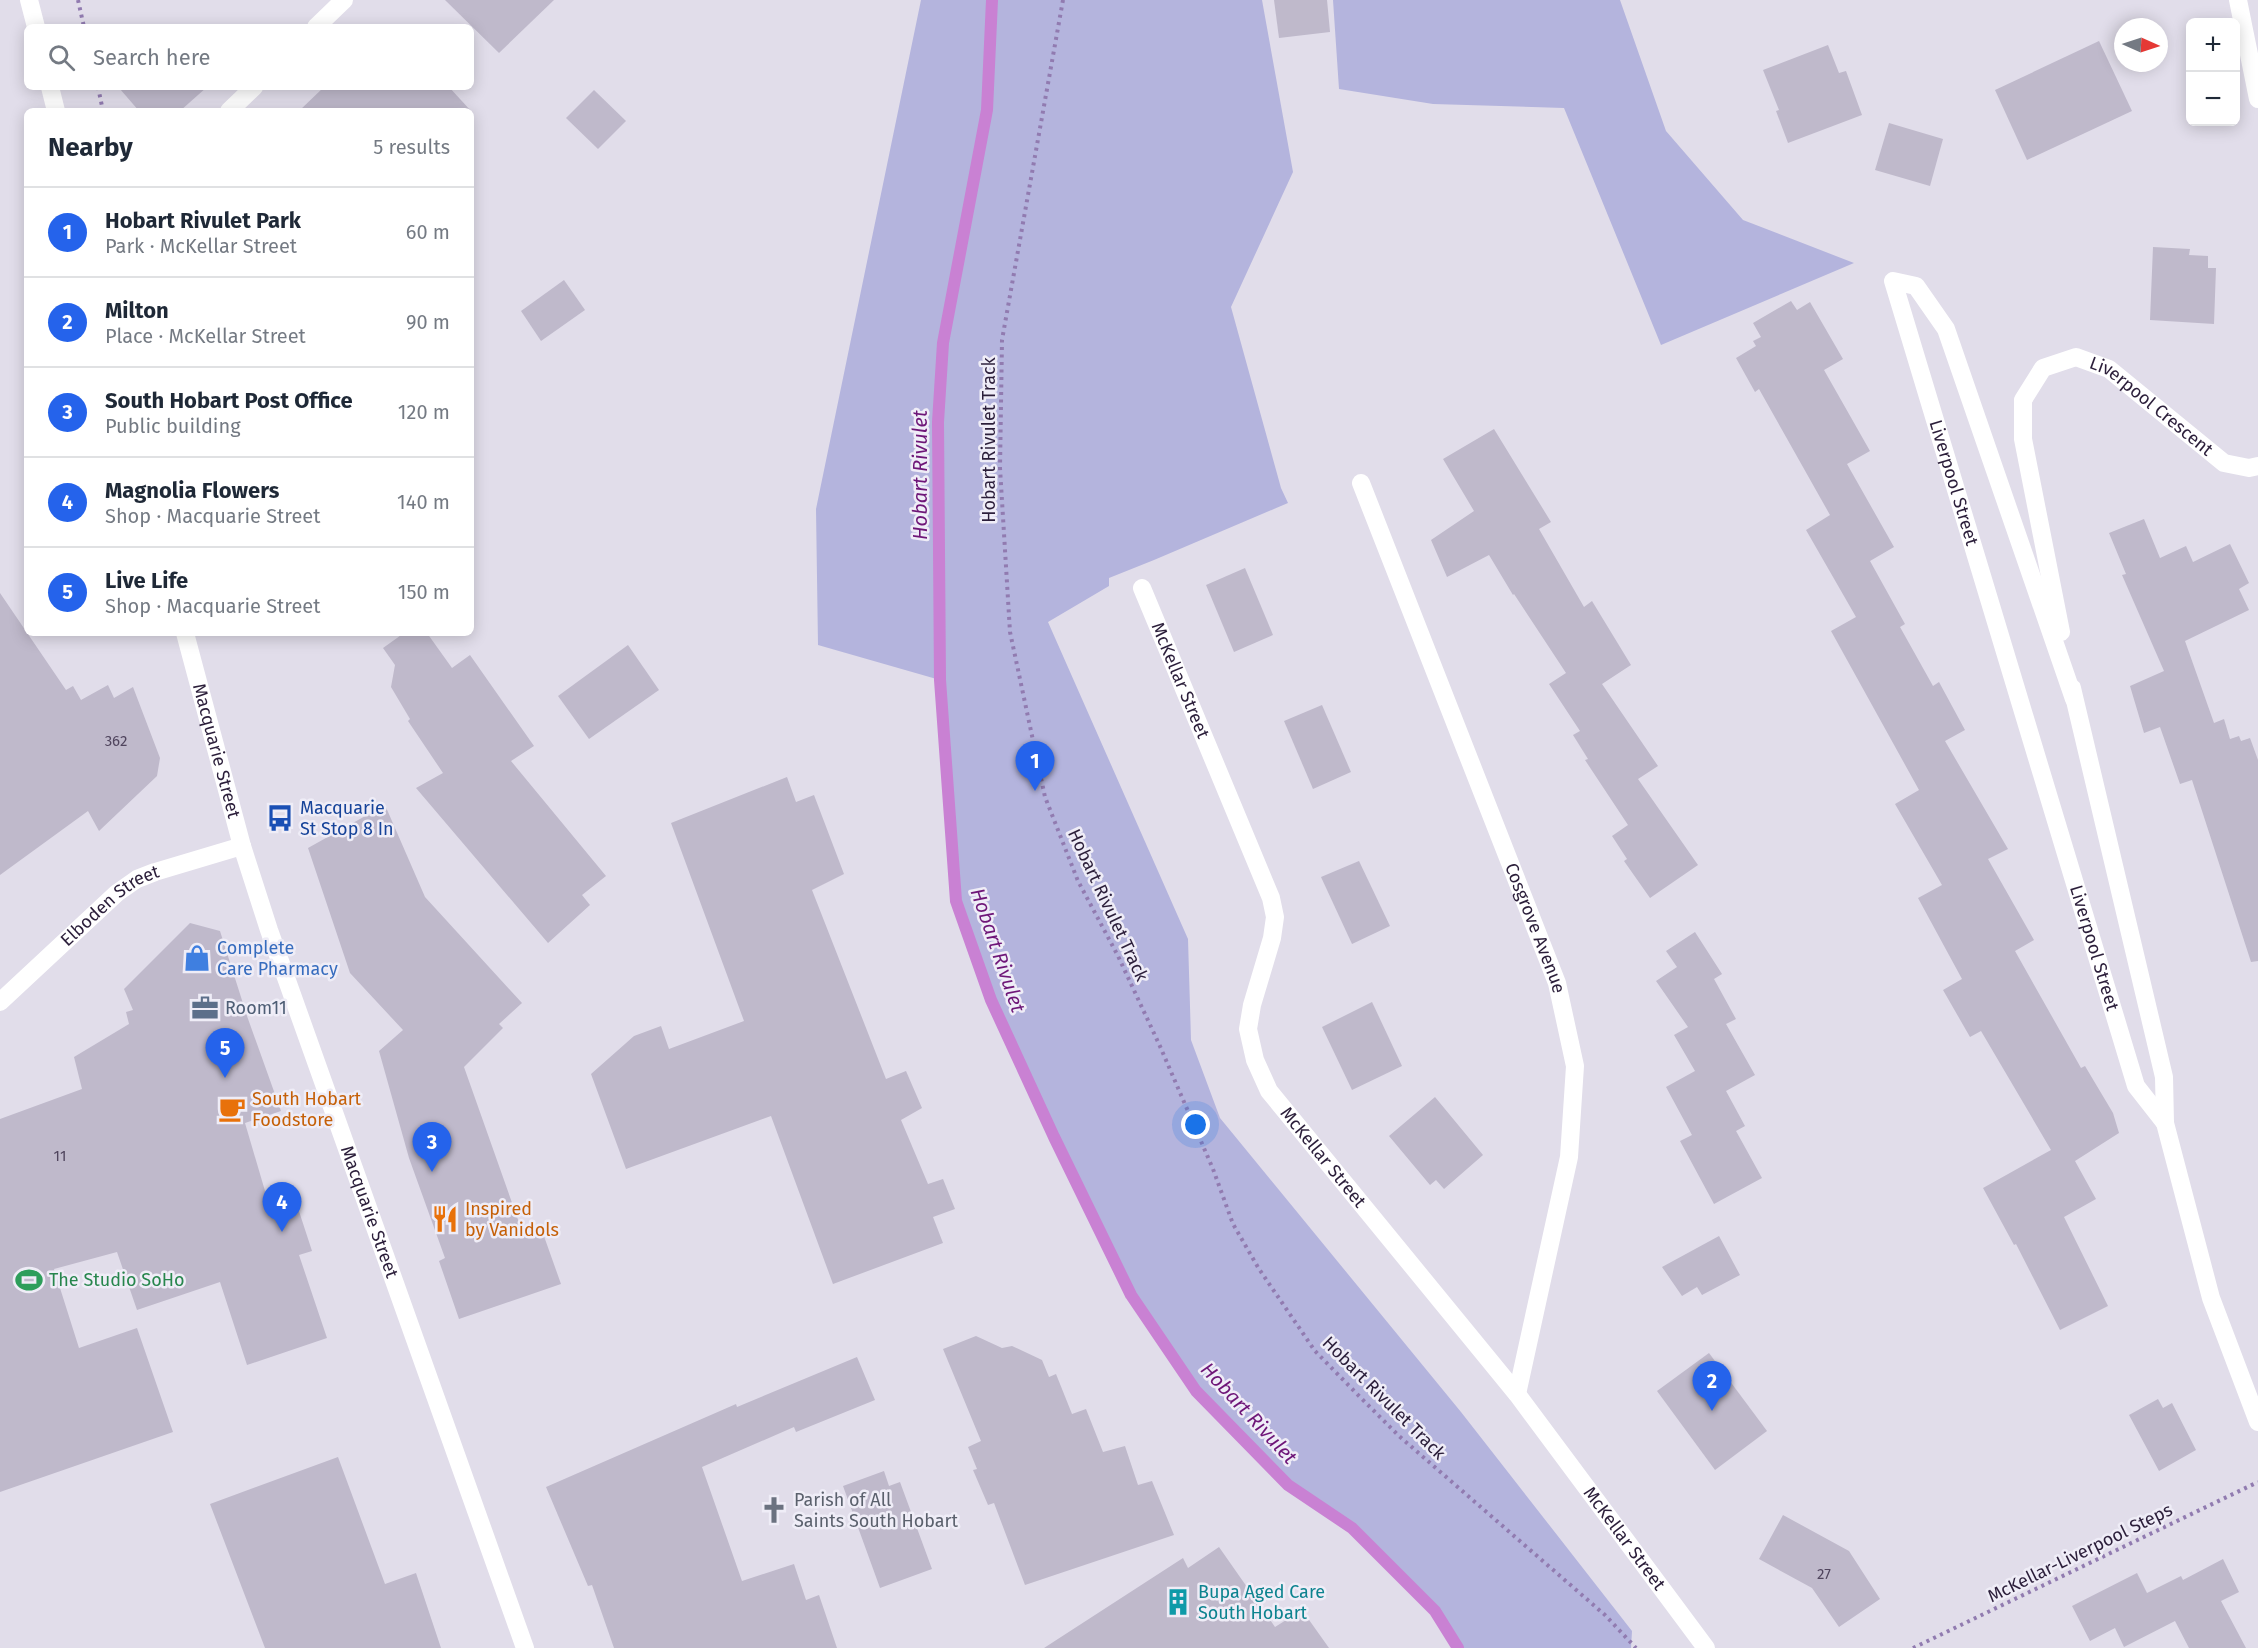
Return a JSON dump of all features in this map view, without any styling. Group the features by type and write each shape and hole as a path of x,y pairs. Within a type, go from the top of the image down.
{"street":[{"path":"29,0 35,24"},
{"path":"319,24 344,0"},
{"path":"2238,0 2258,99"},
{"path":"51,90 55,108"},
{"path":"232,108 251,90"},
{"name":"Liverpool Street","path":"2074,699 1946,329 1916,286 1893,281 2136,1086 2165,1123"},
{"name":"Liverpool Crescent","path":"2023,400 2043,368 2076,357 2109,369 2224,463 2249,468 2258,466"},
{"name":"Liverpool Street","path":"2023,400 2023,439 2074,699 2164,1077 2165,1123 2211,1298 2258,1422"},
{"name":"Cosgrove Avenue","path":"1361,483 1557,983 1575,1066 1569,1157 1517,1394"},
{"name":"McKellar Street","path":"1142,588 1271,898 1275,917 1272,938 1252,1005 1248,1029 1255,1060 1269,1091 1517,1394 1706,1648"},
{"name":"Macquarie Street","path":"186,636 242,846 269,930 525,1648"},
{"name":"Elboden Street","path":"0,1002 117,893 137,879 242,846"}],"path":[{"path":"78,0 83,24"},
{"name":"Hobart Rivulet Track","path":"1063,0 1004,328 1002,351 1000,468 1009,621 1045,797 1078,881 1118,956 1160,1044 1213,1169 1233,1224 1258,1269 1315,1351 1399,1436 1605,1615 1636,1648"},
{"path":"99,90 103,108"},
{"name":"McKellar-Liverpool Steps","path":"1913,1648 2258,1482"}],"shaded area":[{"path":"921,0 1262,0 1293,172 1231,307 1281,488 1288,503 1109,578 1109,586 1048,622 1188,939 1191,1040 1220,1118 1461,1412 1632,1631 1631,1648 1458,1648 1435,1611 1352,1528 1288,1485 1196,1391 1131,1295 1054,1137 991,1000 956,901 940,680 818,645 816,509"},
{"path":"1333,0 1620,0 1666,131 1743,220 1854,263 1661,345 1564,108 1433,104 1339,89"}],"building":[{"path":"445,0 554,0 499,53 474,28 474,24 469,24"},
{"path":"1274,0 1327,0 1330,32 1279,38"},
{"path":"2099,41 2132,111 2027,160 1995,90"},
{"path":"1828,45 1839,73 1846,71 1862,115 1788,143 1776,111 1779,110 1763,70"},
{"path":"121,90 204,90 183,108 136,108"},
{"path":"321,90 452,90 468,108 302,108"},
{"path":"594,90 626,121 598,149 566,118"},
{"path":"1889,123 1943,139 1930,186 1875,170"},
{"path":"2153,247 2190,249 2189,255 2208,256 2208,268 2216,268 2214,324 2150,320"},
{"path":"564,280 585,310 541,341 521,311"},
{"path":"1791,301 1797,310 1810,302 1843,359 1824,370 1870,451 1847,464 1894,547 1870,561 1905,624 1900,627 1933,686 1939,682 1965,730 1945,741 2008,849 1988,859 2034,940 2015,951 2081,1068 2085,1066 2113,1113 2119,1133 2075,1161 2096,1199 2064,1217 2108,1306 2060,1330 2016,1244 2014,1245 1983,1188 2051,1150 1981,1031 1970,1037 1943,990 1962,979 1918,898 1942,885 1895,804 1919,790 1831,631 1856,617 1806,530 1830,515 1759,389 1755,392 1736,358 1756,346 1753,341 1761,337 1753,323"},
{"path":"1494,429 1551,522 1539,529 1584,607 1592,601 1631,665 1602,684 1658,766 1638,779 1698,865 1650,898 1624,861 1627,859 1612,836 1628,825 1585,760 1588,759 1573,735 1580,731 1549,684 1566,673 1489,555 1447,577 1431,540 1474,511 1443,459"},
{"path":"2144,519 2160,558 2186,546 2193,562 2230,544 2249,583 2239,589 2249,610 2185,641 2214,723 2224,719 2230,739 2239,736 2241,741 2250,738 2258,760 2258,961 2251,962 2192,780 2180,784 2160,727 2144,733 2130,686 2164,671 2122,575 2126,574 2109,533"},
{"path":"1245,568 1273,635 1234,652 1206,585"},
{"path":"0,593 24,628 24,636 29,636 66,690 73,686 81,700 108,685 114,698 133,687 160,758 157,776 99,831 88,811 0,875"},
{"path":"400,636 429,636 452,668 470,655 534,746 511,761 606,876 582,895 590,905 548,943 416,788 443,773 408,721 410,719 391,687 395,665 383,648"},
{"path":"628,645 659,690 589,739 558,696"},
{"path":"1322,705 1351,772 1313,789 1284,721"},
{"path":"787,777 796,802 814,795 844,874 812,890 886,1079 906,1071 922,1108 901,1120 928,1184 943,1179 955,1209 933,1217 943,1243 833,1284 771,1116 626,1169 591,1074 634,1036 661,1026 669,1049 744,1021 671,823"},
{"path":"385,805 425,897 522,1003 499,1024 503,1028 464,1067 522,1231 540,1225 561,1284 459,1319 439,1261 445,1258 409,1158 379,1051 403,1030 350,973 308,848"},
{"path":"1359,861 1390,926 1352,944 1321,877"},
{"path":"190,923 220,931 281,1111 245,1123 270,1208 295,1199 312,1251 299,1255 327,1338 247,1365 220,1282 137,1310 117,1252 54,1269 79,1348 137,1328 173,1432 0,1492 0,1119 82,1089 74,1057 129,1024 126,1012 133,1010 124,989"},
{"path":"1695,932 1722,974 1714,979 1736,1019 1726,1024 1755,1075 1726,1091 1745,1126 1736,1131 1762,1178 1714,1204 1680,1141 1692,1135 1666,1087 1695,1071 1674,1035 1688,1027 1656,981 1677,967 1666,951"},
{"path":"1372,1002 1402,1066 1352,1090 1322,1027"},
{"path":"1435,1097 1483,1155 1444,1189 1436,1180 1430,1185 1389,1136"},
{"path":"1719,1236 1740,1275 1702,1295 1697,1287 1682,1296 1662,1267"},
{"path":"976,1336 1002,1348 1012,1346 1042,1360 1049,1377 1056,1374 1072,1414 1086,1409 1103,1452 1125,1446 1138,1485 1152,1481 1174,1535 1025,1585 994,1503 988,1505 973,1470 977,1469 968,1447 981,1441 943,1349"},
{"path":"1709,1353 1767,1431 1715,1470 1657,1391"},
{"path":"857,1357 875,1400 796,1432 794,1427 702,1467 742,1581 794,1564 806,1600 819,1595 837,1648 614,1648 592,1585 588,1586 546,1487 736,1404 737,1407"},
{"path":"2158,1399 2163,1408 2172,1403 2196,1450 2159,1471 2129,1415"},
{"path":"338,1457 385,1584 416,1573 441,1648 265,1648 210,1504"},
{"path":"884,1471 889,1486 900,1482 932,1569 880,1588 843,1486"},
{"path":"1783,1515 1849,1551 1880,1599 1839,1627 1812,1588 1759,1559"},
{"name":"Bupa Aged Care South Hobart","path":"1219,1547 1275,1627 1302,1610 1329,1648 1044,1648 1183,1558 1188,1568"},
{"path":"2223,1559 2239,1592 2221,1601 2246,1648 2189,1648 2175,1621 2124,1647 2115,1628 2090,1641 2072,1606 2137,1573 2147,1593 2181,1576 2183,1580"}],"waterway":[{"name":"Hobart Rivulet","path":"992,0 987,110 943,343 938,422 940,680 956,901 991,1000 1054,1137 1131,1295 1196,1391 1288,1485 1352,1528 1435,1611 1458,1648"}],"place":[{"name":"Hobart Rivulet Park","path":"1035,791"},
{"name":"Macquarie St Stop 8 In","path":"280,818"},
{"name":"Complete Care Pharmacy","path":"197,958"},
{"name":"Room11","path":"205,1008"},
{"name":"Live Life","path":"225,1078"},
{"name":"South Hobart Foodstore","path":"232,1109"},
{"name":"South Hobart Post Office","path":"432,1172"},
{"name":"Inspired by Vanidols","path":"445,1219"},
{"name":"Magnolia Flowers","path":"282,1232"},
{"name":"The Studio SoHo","path":"29,1280"},
{"name":"Milton","path":"1712,1411"},
{"name":"Parish of All Saints South Hobart","path":"774,1510"},
{"name":"Bupa Aged Care South Hobart","path":"1178,1602"}]}
